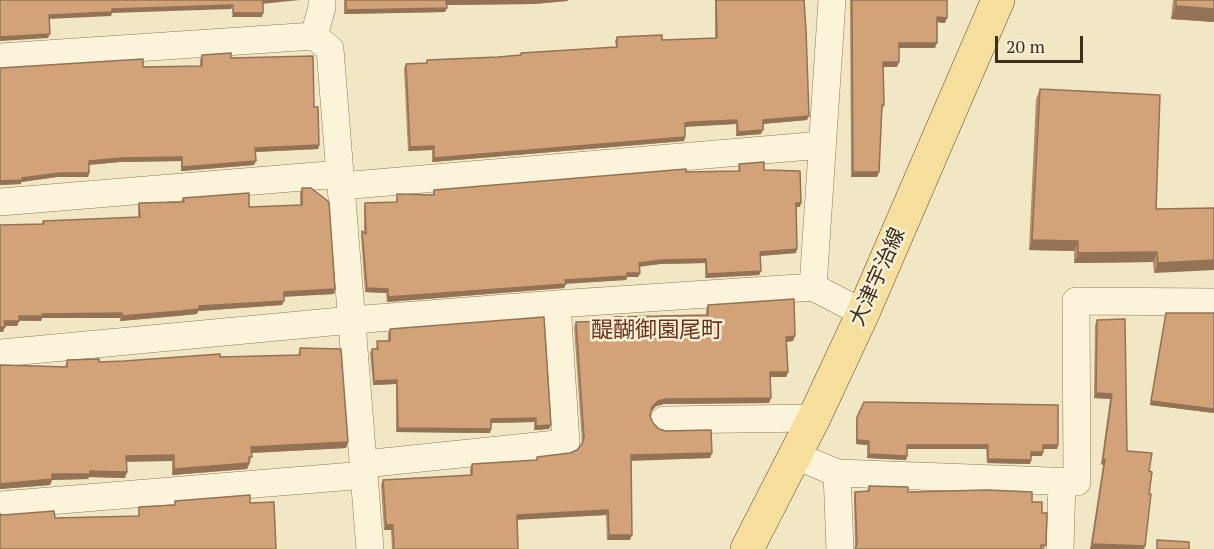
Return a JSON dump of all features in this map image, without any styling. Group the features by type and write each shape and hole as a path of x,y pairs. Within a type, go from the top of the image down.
{"main road":[{"name":"大津宇治線","path":"747,549 814,418 998,0"}],"street":[{"path":"314,36 322,0"},
{"path":"813,287 832,0"},
{"path":"0,57 314,36 330,49 370,549"},
{"path":"0,202 822,145"},
{"path":"0,354 557,303 813,287 862,313"},
{"path":"794,455 837,472 1077,483 1076,301 1214,302"},
{"path":"0,505 365,470 566,443 557,303"},
{"path":"664,420 814,418"},
{"path":"837,472 840,549"},
{"path":"1060,549 1062,482"}],"building":[{"path":"0,0 263,0 263,13 233,13 233,5 112,9 112,12 49,15 50,34 0,37"},
{"path":"346,0 446,0 447,8 346,10"},
{"path":"716,0 804,0 809,116 763,120 763,130 738,132 737,120 692,122 685,123 685,137 434,158 434,146 410,147 406,64 427,63 427,60 498,57 521,55 521,53 617,47 617,37 662,35 662,40 717,38"},
{"path":"852,0 947,0 947,18 937,17 937,43 899,43 899,62 883,62 884,105 882,105 879,172 853,172"},
{"path":"1176,0 1214,0 1214,9 1176,6"},
{"path":"231,53 231,58 313,56 314,107 318,107 319,145 255,148 256,161 182,167 182,157 89,161 89,173 59,173 22,178 22,180 0,181 0,68 143,59 143,67 202,66 202,55"},
{"path":"1040,89 1160,95 1156,209 1214,208 1214,260 1158,263 1157,252 1078,253 1078,241 1032,240"},
{"path":"764,162 764,170 800,171 801,203 796,203 797,249 760,252 761,271 707,274 706,259 662,260 639,263 640,273 565,280 566,284 388,297 388,289 367,288 362,231 366,234 365,203 397,202 397,194 434,195 434,190 686,169 686,172 740,171 739,164"},
{"path":"302,188 311,188 329,202 335,289 284,292 284,301 199,306 199,309 181,311 122,316 122,313 19,316 19,321 4,321 5,327 0,327 0,225 140,217 139,203 184,202 183,198 249,193 249,207 302,205"},
{"path":"794,299 795,336 786,337 788,372 770,372 771,398 666,399 658,401 652,407 650,416 659,429 666,431 711,430 712,453 631,455 632,535 609,535 608,510 517,515 518,549 394,549 393,525 386,525 383,480 472,475 472,464 537,460 537,457 570,453 582,444 584,437 576,322 614,321 614,317 708,315 708,305"},
{"path":"1166,313 1214,313 1214,409 1151,401"},
{"path":"544,317 551,425 536,426 536,418 491,419 491,429 398,428 397,380 374,381 372,349 378,349 377,341 390,341 390,329"},
{"path":"1125,319 1127,451 1152,453 1149,471 1152,472 1149,494 1151,494 1145,546 1092,544 1112,394 1096,393 1097,320"},
{"path":"300,348 341,349 348,442 251,447 252,457 249,457 249,463 174,469 174,455 126,456 127,472 90,471 90,474 52,474 52,479 0,484 0,365 67,367 67,360 99,359 99,362 220,354 220,357 300,355"},
{"path":"864,402 1058,405 1058,445 1043,445 1043,452 1031,452 1031,460 988,459 988,445 907,445 907,456 869,454 869,441 857,440 857,417"},
{"path":"869,486 908,487 908,492 988,490 1032,492 1032,502 1042,502 1042,513 1047,513 1046,545 1041,545 1041,549 855,549 857,544 855,492 869,491"},
{"path":"250,495 250,503 274,502 276,549 0,549 0,514 54,511 55,518 139,516 139,507 175,505 175,501"},
{"path":"1157,540 1189,542 1189,549 1157,549"}],"district":[{"name":"醍醐御園尾町","path":"657,331"}]}
